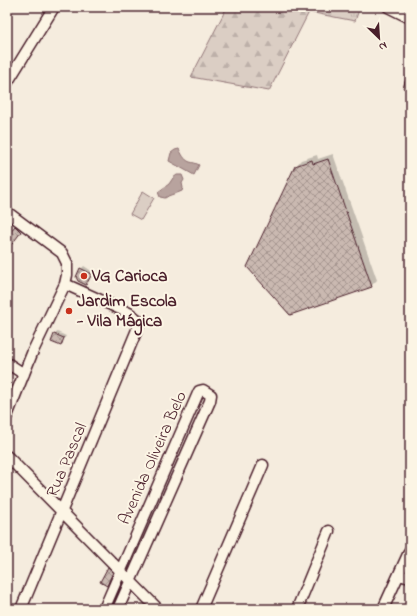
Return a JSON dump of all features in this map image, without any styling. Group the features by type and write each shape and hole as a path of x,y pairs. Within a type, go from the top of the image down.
{"street":[{"path":"7,83 54,7"},
{"path":"388,7 410,18"},
{"path":"7,212 62,254 65,258 67,269 65,284 33,351 7,416"},
{"name":"Rua Pascal","path":"21,609 139,328 138,320 129,313 65,284"},
{"path":"7,363 24,374"},
{"name":"Avenida Oliveira Belo","path":"104,609 196,396 199,391 203,390 211,395 210,401 118,609"},
{"path":"7,456 63,511 158,609"},
{"path":"201,609 263,465"},
{"path":"297,609 329,531"},
{"path":"383,609 410,550"},
{"path":"399,575 410,578"}],"green space":[{"path":"227,7 283,7 309,12 269,91 191,77"},
{"path":"283,7 360,7 355,21"},
{"path":"143,191 154,198 141,220 130,214"}],"shaded area":[{"path":"179,149 186,160 199,165 194,175 169,161 171,153"},
{"path":"177,175 182,175 184,180 182,183 182,191 165,198 160,197 158,192 169,184"}],"building":[{"path":"410,69 410,90 403,88"},
{"path":"328,159 372,287 290,315 247,267 295,166 312,160 313,164"},
{"path":"15,226 21,232 12,244 7,241 7,236"},
{"name":"VG Carioca","path":"80,268 92,274 86,285 78,281 76,277"},
{"path":"54,334 64,338 61,346 51,342"},
{"path":"108,567 113,572 107,586 100,582"}],"place":[{"name":"VG Carioca","path":"84,276"},
{"name":"Jardim Escola - Vila Mágica","path":"69,311"}]}
